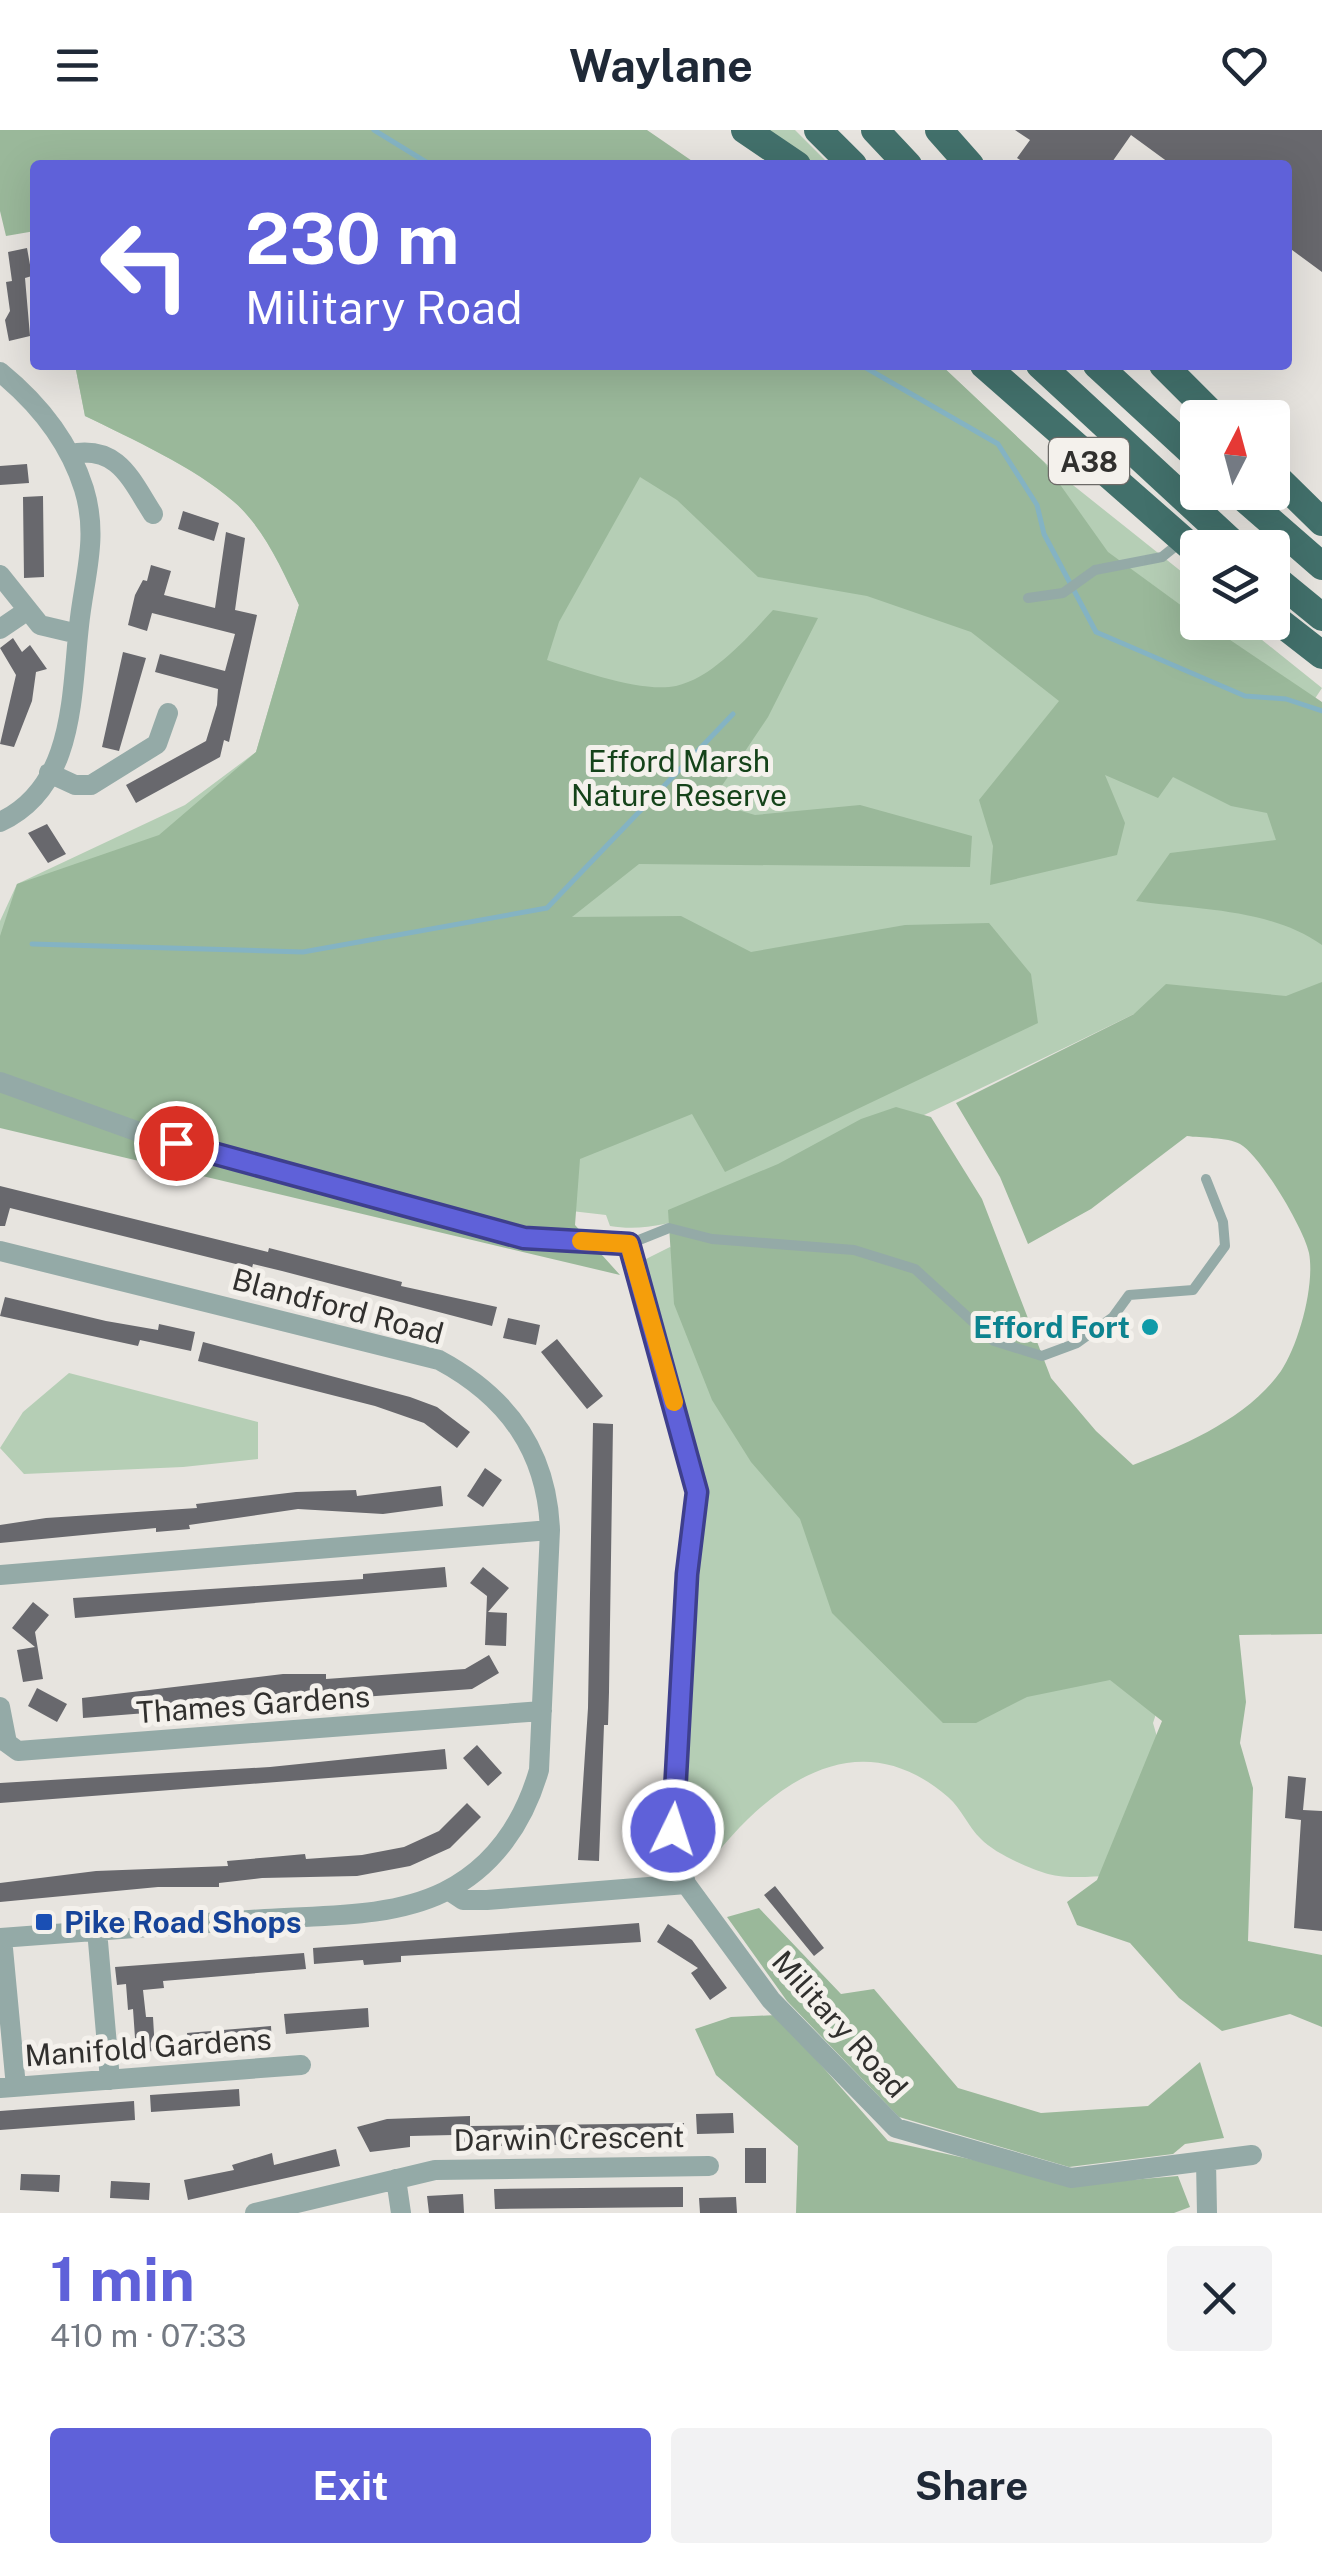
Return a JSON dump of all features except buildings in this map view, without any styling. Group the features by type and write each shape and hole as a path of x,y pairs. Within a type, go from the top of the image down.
{"highway":[{"path":"730,130 763,160"},
{"path":"745,130 790,160"},
{"path":"818,130 848,160"},
{"path":"875,130 903,160"},
{"path":"939,130 966,160"},
{"name":"A38","path":"990,370 1180,538"},
{"name":"A38","path":"1102,370 1180,441"},
{"path":"1122,370 1180,423"},
{"path":"1168,370 1198,400"},
{"name":"A38","path":"1045,372 1218,530"},
{"path":"1290,491 1322,522"},
{"path":"1258,510 1322,566"},
{"path":"1280,510 1322,543"},
{"path":"1290,591 1322,617"},
{"path":"1290,630 1322,655"}],"street":[{"path":"0,372 28,394 70,454 85,491 93,551 64,742 49,774 20,812 0,822"},
{"path":"70,454 93,450 112,457 153,514"},
{"path":"0,575 44,627 78,634"},
{"path":"0,629 28,610"},
{"path":"49,774 74,785 91,784 156,744 168,713"},
{"path":"0,1082 139,1132 524,1238 629,1244"},
{"name":"Military Road","path":"629,1244 697,1492 687,1574 673,1830 686,1884 771,2000 896,2128 1070,2178 1252,2155"},
{"name":"Blandford Road","path":"0,1251 439,1360 488,1392 528,1438 549,1496 540,1770 530,1803 509,1837 480,1869 448,1890"},
{"path":"0,1576 550,1530"},
{"name":"Thames Gardens","path":"0,1707 7,1743 18,1751 542,1711"},
{"path":"8,2088 1,1938 368,1912 428,1899 448,1890 463,1900 487,1900 686,1884"},
{"path":"98,1930 110,2080"},
{"name":"Manifold Gardens","path":"8,2088 301,2065"},
{"path":"1206,2161 1207,2213"},
{"name":"Darwin Crescent","path":"255,2213 396,2179 491,2166 709,2166"},
{"path":"396,2179 400,2213"}],"lane":[{"path":"1028,598 1063,593 1095,570 1180,550"},
{"path":"629,1244 669,1228 712,1238 854,1250 915,1269 994,1341 1042,1356 1077,1342 1113,1317 1129,1295 1193,1290 1225,1246 1222,1222 1206,1178"}],"green space":[{"path":"0,130 647,130 691,160 30,160 30,232 6,236 0,211"},
{"path":"765,130 795,130 825,160 804,160"},
{"name":"Efford Marsh Nature Reserve","path":"76,370 946,370 1044,462 1180,570 1180,640 1262,640 1322,688 1304,715 1322,731 1322,1061 1134,1014 730,1202 682,1220 634,1228 610,1226 606,1215 554,1209 0,1062 0,921 17,884 185,805 256,752 299,605 263,536 244,511 181,465 85,416"},
{"name":"Efford Marsh Nature Reserve","path":"76,370 946,370 1044,462 1108,552 1180,605 1180,640 1230,640 1322,702 1322,945 1256,917 1136,901 1170,853 1276,840 1267,813 1231,806 1173,777 1158,798 1105,775 1125,823 1117,855 990,885 993,846 979,800 1059,701 971,632 867,596 758,577 677,500 640,477 559,622 547,660 629,684 676,686 717,665 773,610 818,618 768,717 711,802 755,815 860,805 972,836 970,867 639,864 572,917 681,916 751,952 905,925 989,923 1031,974 1038,1023 725,1172 692,1114 580,1159 575,1225 620,1275 0,1128 0,936 17,884 159,835 256,752 299,605 263,536 244,511 181,465 85,416"},
{"path":"1322,982 1322,1634 1239,1635 1246,1702 1240,1743 1253,1788 1248,1941 1322,1955 1322,2027 1290,2014 1222,2031 1179,1998 1130,1943 1077,1925 1067,1902 1097,1880 1162,1721 1110,1680 1027,1697 976,1723 943,1723 832,1613 800,1519 751,1462 712,1400 674,1304 668,1210 778,1164 861,1119 896,1107 931,1117 982,1199 1051,1378 1096,1431 1133,1465 1194,1439 1233,1416 1281,1371 1308,1297 1309,1253 1299,1228 1270,1177 1249,1151 1228,1140 1187,1136 1091,1209 1028,1244 1000,1177 956,1103 1134,1014 1166,984 1286,996"},
{"path":"670,1247 1183,1632 1153,1723 1164,1761 1140,1874 1070,1877 1022,1864 981,1839 948,1797 913,1773 878,1763 845,1763 812,1773 782,1791 753,1814 703,1871 679,1828 702,1493 642,1261"},
{"path":"69,1373 258,1422 258,1459 183,1467 24,1474 0,1448 23,1412"},
{"path":"759,1908 841,1994 874,1989 958,2088 1041,2113 1148,2106 1200,2062 1224,2138 1185,2144 1173,2154 1069,2167 899,2117 787,2001 727,1917"},
{"path":"777,2015 888,2141 1083,2184 1178,2176 1190,2207 1174,2213 796,2213 798,2146 716,2075 695,2029 731,2017"}],"waterway":[{"path":"374,130 423,160"},
{"path":"870,370 998,444 1037,505 1044,534 1096,632 1245,696 1286,699 1322,711"},
{"path":"32,944 303,952 547,908 733,714"}],"slow traffic":[{"path":"581,1241 629,1244 674,1402"}],"place":[{"name":"Efford Fort","path":"1150,1327"},
{"name":"Pike Road Shops","path":"44,1922"}],"route":[{"path":"176,1143 524,1238 629,1244 697,1492 687,1574 673,1830"}]}
